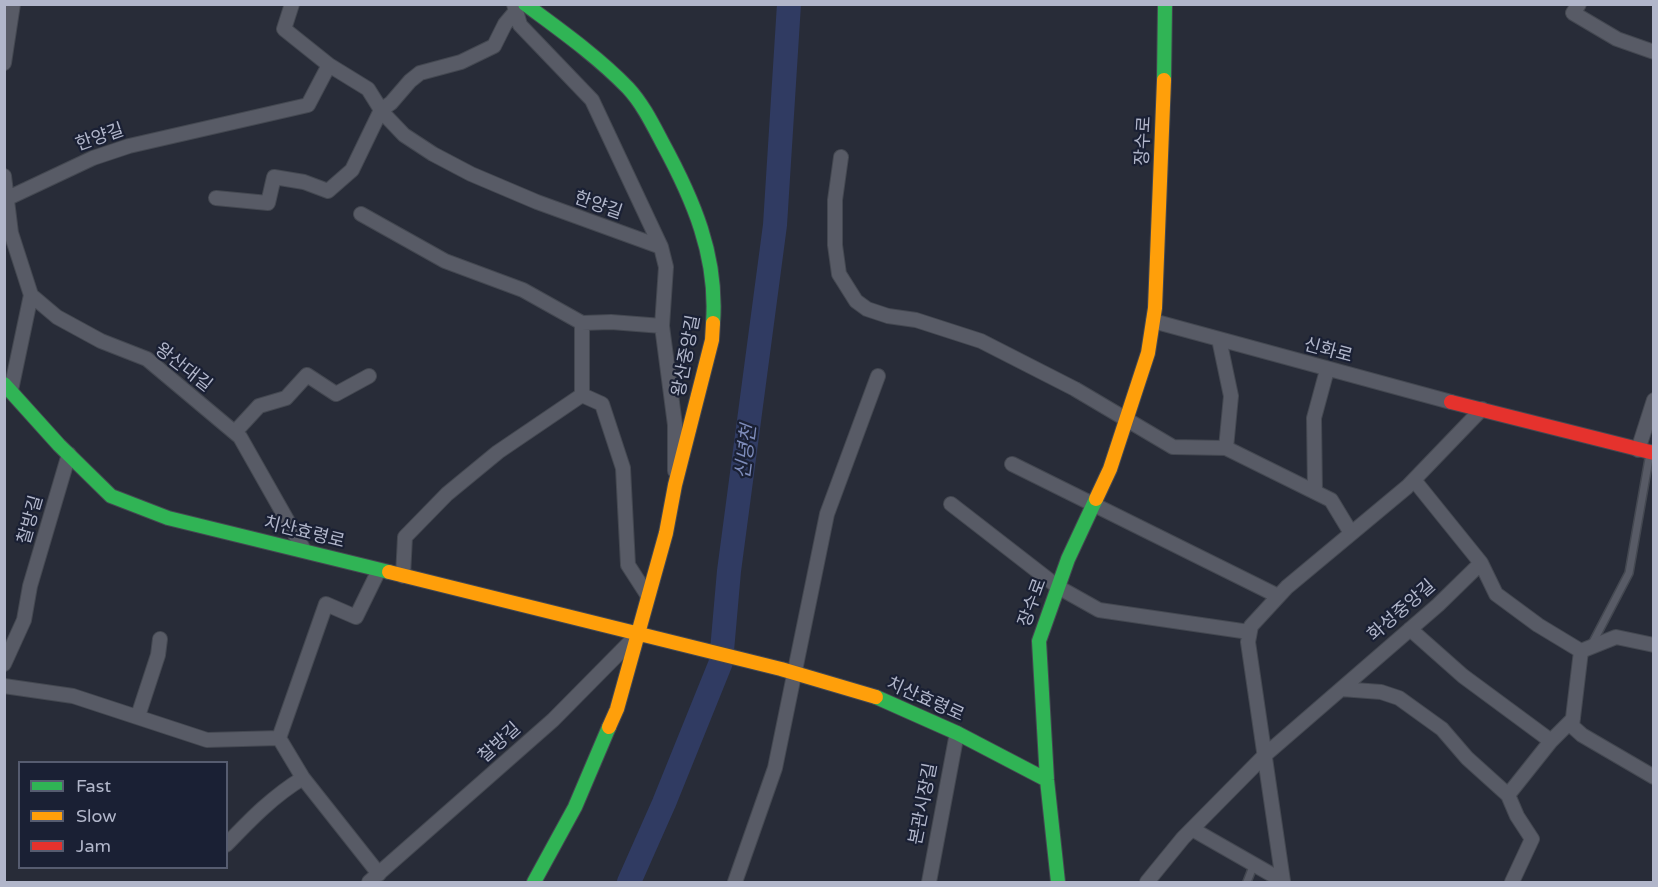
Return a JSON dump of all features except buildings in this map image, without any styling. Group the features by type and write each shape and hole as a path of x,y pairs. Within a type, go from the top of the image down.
{"street":[{"path":"4,63 13,4"},
{"name":"한양길","path":"292,4 284,29 329,65 368,89 381,110 404,135 471,174 570,216 661,247"},
{"name":"장수로","path":"1058,882 1047,780 1038,641 1058,587 1110,469 1148,353 1153,321 1164,112 1165,4"},
{"path":"1579,4 1573,13 1617,39 1653,52"},
{"path":"216,198 268,203 274,177 304,182 328,191 352,170 381,110 420,73 461,62 494,46 505,24 518,7"},
{"path":"518,7 520,25 592,100 661,247 666,267 662,326 675,425 675,485"},
{"name":"왕산중앙길","path":"518,7 592,54 629,89 646,112 688,189 706,238 715,299 714,324 675,485 666,533 617,709 575,807 534,882"},
{"name":"한양길","path":"6,199 93,158 129,146 308,105 329,65"},
{"path":"841,157 835,200 835,245 839,274 856,301 867,309 888,316 916,320 981,341 1127,419 1173,447 1226,448 1285,480 1331,500 1351,533"},
{"path":"4,176 11,233 31,295 8,387"},
{"path":"361,214 445,261 523,290 582,323 582,394"},
{"name":"왕산대길","path":"31,295 57,317 84,332 147,359 235,432 260,468 304,550"},
{"name":"신화로","path":"1153,321 1327,370 1482,409"},
{"name":"왕산중앙길","path":"582,323 611,322 662,326"},
{"path":"1219,339 1231,396 1226,448"},
{"path":"1316,492 1314,418 1327,370"},
{"path":"235,432 259,406 286,398 307,375 336,394 369,376"},
{"path":"735,882 775,768 788,670 827,514 878,376"},
{"name":"치산효령로","path":"8,387 111,496 168,518 788,670 871,695 957,733 1047,780"},
{"path":"403,576 405,537 447,494 498,452 582,394"},
{"path":"582,394 602,404 623,468 628,565 648,596"},
{"path":"1285,882 1248,642 1251,626 1278,596 1414,480 1482,409 1647,451 1653,400"},
{"name":"찰방길","path":"4,664 24,620 30,586 69,454"},
{"path":"1012,464 1278,596"},
{"path":"1414,480 1481,564 1496,594 1538,625 1586,649 1616,637 1653,645"},
{"path":"951,504 1058,587 1099,610 1250,632"},
{"name":"화성중앙길","path":"1146,882 1192,828 1265,755 1481,564"},
{"path":"4,686 73,696 207,740 279,738 326,604 356,617 379,570"},
{"path":"1410,629 1463,676 1551,741"},
{"name":"찰방길","path":"279,738 303,778 374,878 552,720 640,633"},
{"path":"138,716 158,655 160,639"},
{"path":"1586,649 1572,726 1582,735 1653,777"},
{"path":"1341,689 1381,692 1399,698 1442,729 1467,758 1508,795 1517,816 1532,838 1512,882"},
{"path":"1508,795 1551,741 1573,719"},
{"name":"본관시장길","path":"928,882 957,733"},
{"path":"228,843 265,806 285,789 303,778"},
{"path":"1192,828 1285,882"}],"lane":[{"path":"1586,649 1629,573 1647,451"},
{"path":"1247,882 1254,864"}],"waterway":[{"name":"신녕천","path":"629,882 664,803 721,662 729,571 775,225 789,4"}],"traffic: fast":[{"path":"525,4 604,65 628,88 647,114 684,185 701,229 712,274 713,323"},
{"path":"1164,80 1165,4"},
{"path":"4,384 59,445 111,496 168,518 389,572"},
{"path":"1058,882 1047,780 1039,641 1068,559 1096,499"},
{"path":"876,697 957,733 1047,780"},
{"path":"534,882 575,807 609,727"}],"traffic: slow":[{"path":"1096,499 1110,469 1148,353 1155,308 1164,80"},
{"path":"609,727 617,709 666,533 675,485 712,340 713,323"},
{"path":"389,572 781,669 876,697"}],"traffic: jam":[{"path":"1451,402 1654,453"}]}
